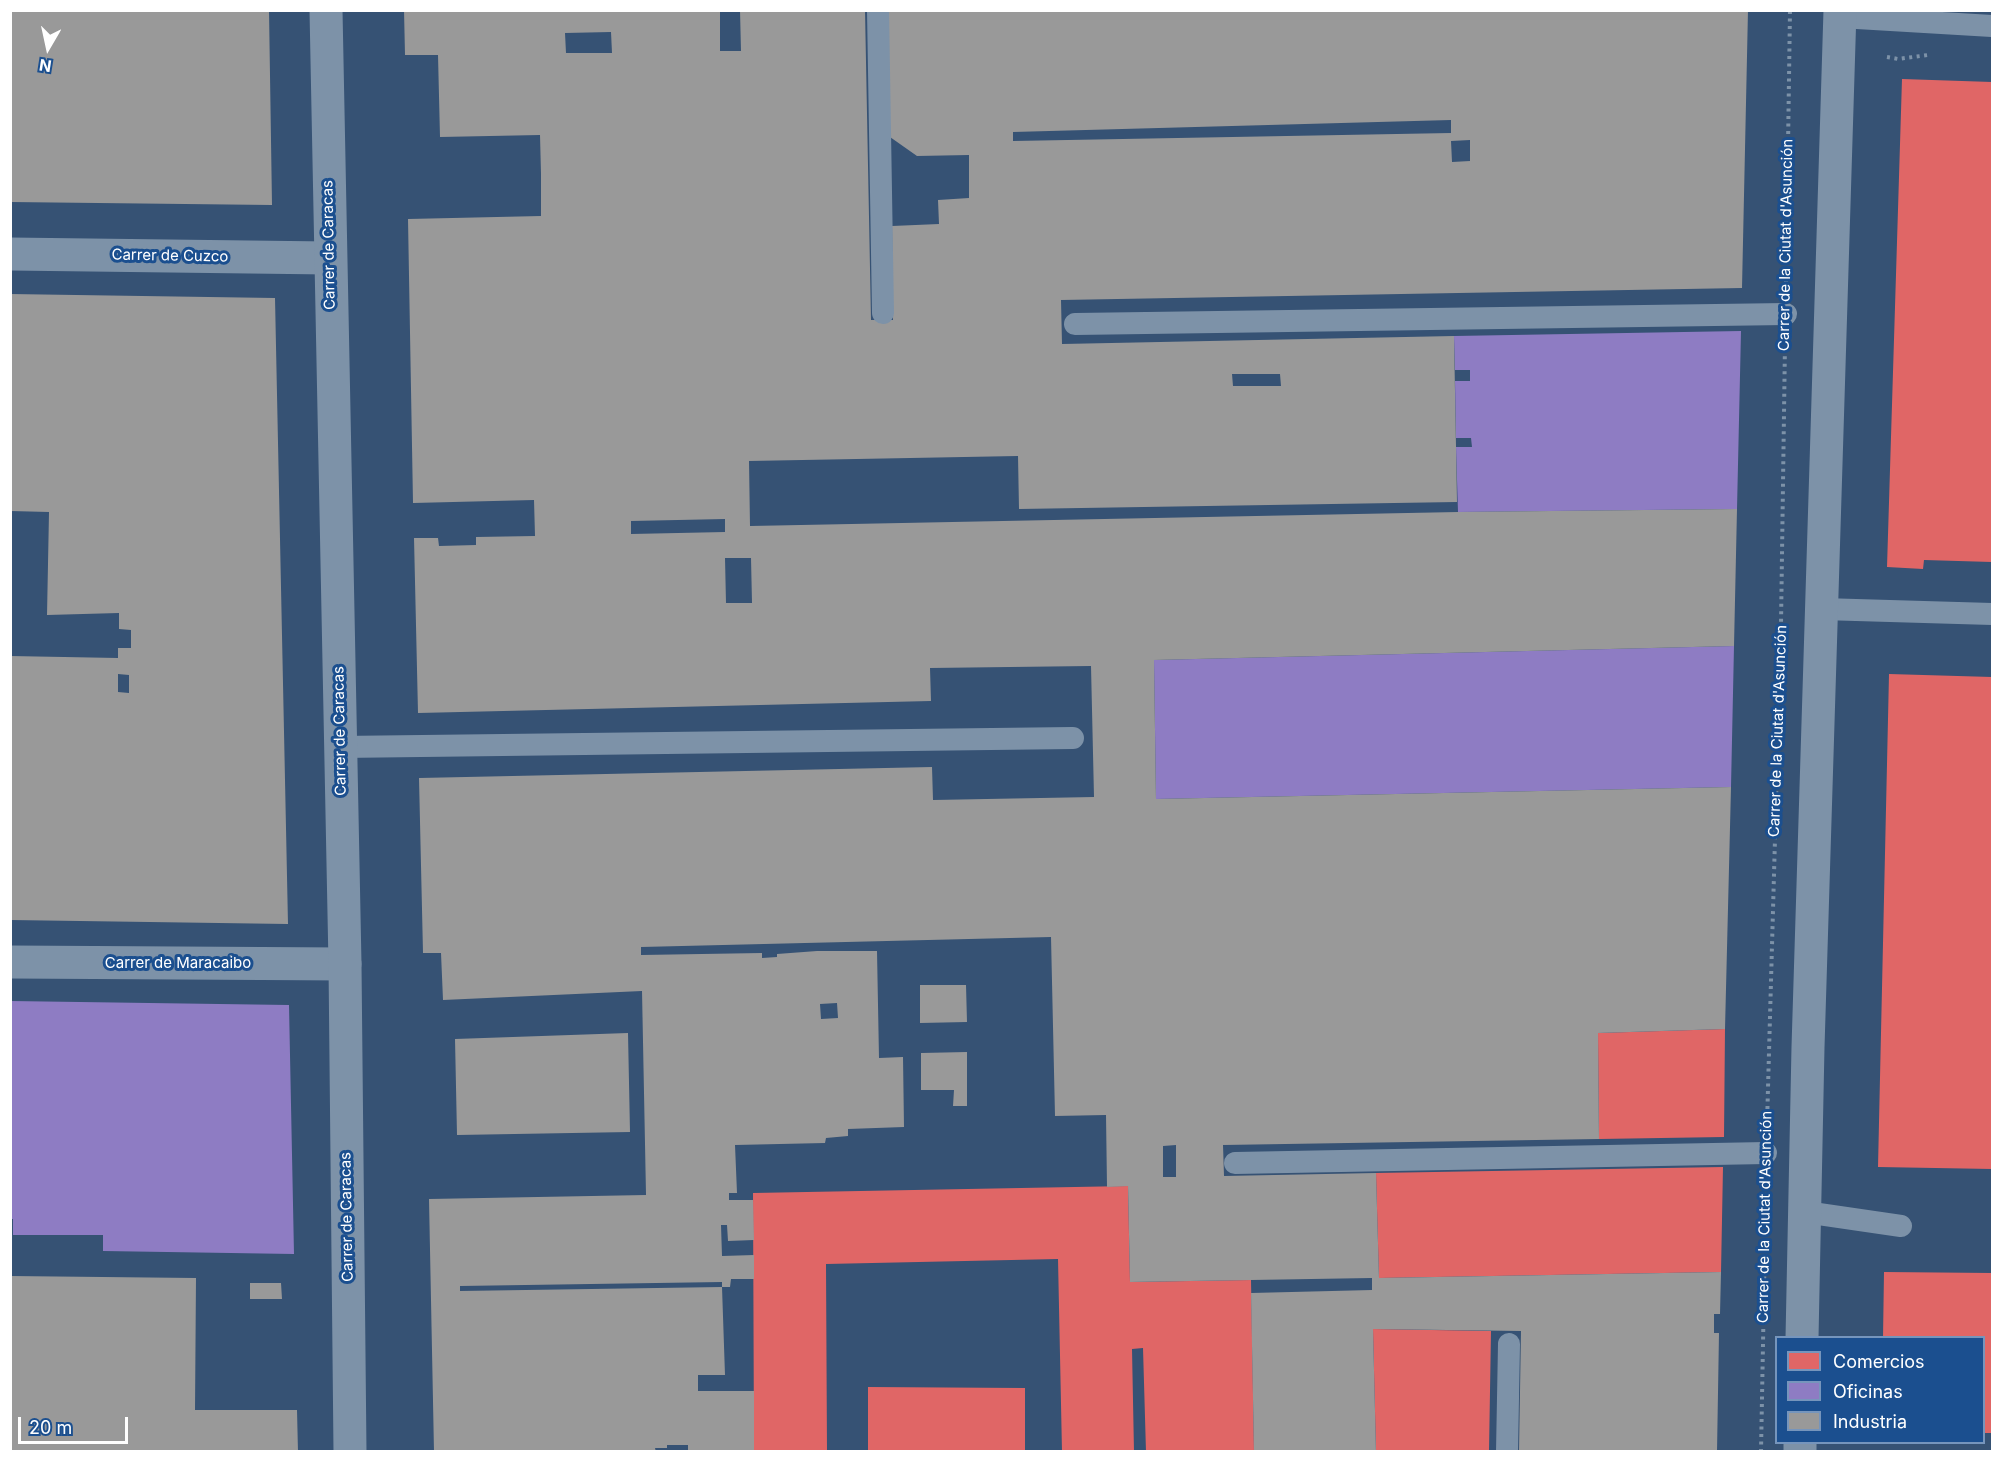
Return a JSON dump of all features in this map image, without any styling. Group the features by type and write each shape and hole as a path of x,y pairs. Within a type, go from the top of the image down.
{"street":[{"name":"Carrer de Caracas","path":"326,10 329,258 345,964 350,1452"},
{"path":"1802,1336 1840,14"},
{"name":"Carrer de Cuzco","path":"10,254 329,258"},
{"name":"Carrer de Maracaibo","path":"10,962 345,964"}],"lane":[{"path":"878,10 883,313"},
{"path":"1840,14 1888,21 1992,27"},
{"path":"1074,324 1786,314"},
{"path":"1822,609 1992,614"},
{"path":"340,747 1073,738"},
{"path":"1235,1163 1766,1153"},
{"path":"1805,1212 1901,1226"},
{"path":"1507,1452 1509,1344"}],"path":[{"name":"Carrer de la Ciutat d'Asunción","path":"1761,1452 1766,1153 1781,625 1790,10"}],"building: Comercios":[{"path":"1902,79 1992,82 1992,562 1924,560 1923,569 1887,567"},
{"path":"1889,674 1992,677 1992,1169 1878,1167"},
{"path":"1725,1029 1724,1137 1599,1139 1598,1033"},
{"path":"1723,1167 1721,1272 1379,1278 1376,1173"},
{"path":"1128,1186 1130,1282 1251,1280 1254,1452 1146,1452 1143,1348 1132,1349 1134,1452 1062,1452 1058,1259 826,1264 827,1452 754,1452 753,1193"},
{"path":"1884,1272 1992,1273 1992,1433 1985,1433 1985,1336 1883,1336"},
{"path":"1373,1329 1491,1331 1489,1452 1376,1452"},
{"path":"868,1387 1025,1388 1025,1452 868,1452"}],"building: Oficinas":[{"path":"1741,331 1737,509 1458,512 1456,447 1472,447 1471,438 1456,438 1455,381 1470,381 1470,370 1455,370 1454,336"},
{"path":"1734,646 1731,787 1156,799 1154,660"},
{"path":"10,1001 289,1005 294,1254 103,1251 103,1235 13,1235 13,1219 10,1219"}],"building: Industria":[{"path":"10,10 269,10 272,205 10,202"},
{"path":"404,10 720,10 720,51 741,51 740,10 865,10 871,320 893,320 892,226 939,224 938,200 969,198 969,155 917,156 890,137 887,10 1748,10 1742,288 1061,300 1062,344 1454,336 1457,502 1019,509 1018,456 749,461 750,526 1458,512 1737,509 1734,646 1154,660 1156,799 1731,787 1725,1029 1598,1033 1599,1139 1223,1145 1224,1176 1376,1173 1379,1278 1721,1272 1720,1314 1714,1314 1714,1333 1719,1333 1717,1452 1519,1452 1521,1331 1373,1329 1376,1452 1254,1452 1251,1293 1372,1290 1372,1278 1130,1282 1128,1186 1107,1187 1106,1115 1055,1116 1051,937 641,947 641,955 762,953 762,958 777,957 777,954 817,951 877,951 879,1058 903,1057 904,1127 848,1129 848,1136 826,1138 825,1143 735,1145 737,1193 729,1193 729,1200 753,1200 754,1240 728,1241 727,1225 721,1225 722,1256 754,1255 754,1279 731,1279 730,1287 722,1287 725,1375 698,1375 698,1391 754,1391 754,1452 688,1452 688,1445 667,1445 667,1448 655,1448 656,1452 434,1452 429,1199 646,1195 642,991 443,1000 441,953 423,953 419,778 932,767 933,800 1094,797 1091,666 930,668 931,701 418,713 414,538 438,538 439,546 476,545 476,537 535,536 534,500 413,503 408,219 541,216 541,174 540,135 440,137 438,55 405,55","holes":["611,32 612,53 566,53 565,33","1451,120 1451,133 1013,141 1013,132","1470,140 1470,161 1452,162 1451,141","1232,374 1280,374 1281,386 1233,386","725,519 725,532 631,534 631,521","725,558 751,558 752,603 726,603","837,1003 838,1018 821,1019 820,1004","1176,1145 1176,1177 1163,1177 1163,1146","722,1282 722,1287 460,1291 460,1286"]},
{"path":"10,294 275,298 288,924 10,920 10,656 118,658 118,648 131,648 131,630 119,629 119,613 47,615 49,512 10,511","holes":["118,674 129,675 129,693 118,692"]},
{"path":"920,985 966,985 967,1022 920,1023"},
{"path":"628,1033 630,1132 457,1135 455,1039"},
{"path":"967,1052 967,1106 953,1106 954,1090 921,1090 921,1053"},
{"path":"10,1276 196,1278 195,1410 297,1410 298,1452 10,1452"},
{"path":"250,1283 281,1283 282,1299 250,1299"}]}
